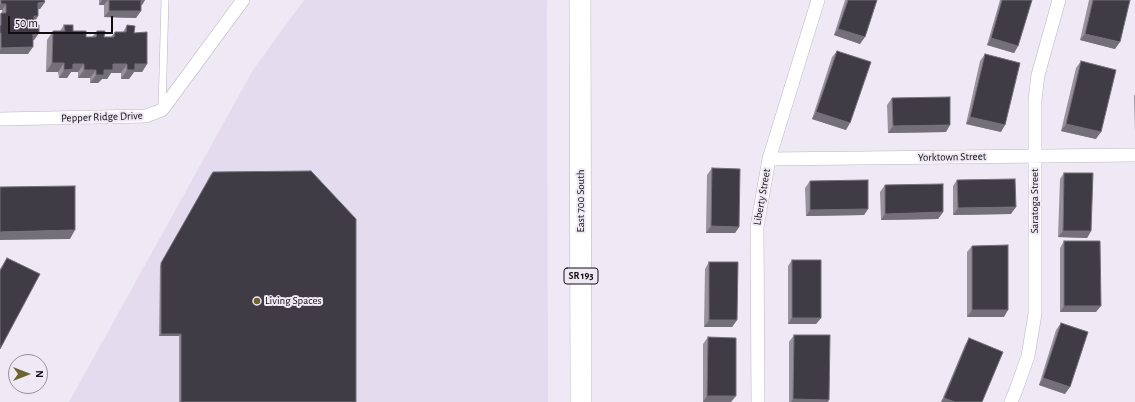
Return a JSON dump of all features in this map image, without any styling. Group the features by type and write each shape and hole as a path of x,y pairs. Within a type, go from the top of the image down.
{"main road":[{"name":"East 700 South","path":"580,0 581,402"}],"street":[{"path":"162,110 243,0"},
{"name":"Liberty Street","path":"758,402 756,227 769,159 818,0"},
{"name":"Saratoga Street","path":"1011,402 1028,356 1035,314 1035,100 1038,75 1060,0"},
{"name":"Pepper Ridge Drive","path":"0,119 146,116 162,110"},
{"name":"Yorktown Street","path":"769,159 1135,155"}],"lane":[{"path":"162,110 165,0"}],"shaded area":[{"path":"304,0 547,0 548,402 69,402 253,70"}],"building":[{"path":"1,0 44,0 45,2 38,3 38,16 34,16 34,25 39,25 39,33 33,33 33,47 1,48 1,13 6,13 6,4 1,4"},
{"path":"109,0 141,0 141,11 109,11"},
{"path":"848,0 877,0 865,37 838,29"},
{"path":"1002,0 1032,0 1018,46 991,38"},
{"path":"1093,0 1130,0 1120,42 1085,34"},
{"path":"64,25 73,25 73,31 86,31 86,37 96,37 97,31 105,31 104,37 114,37 115,32 126,32 127,25 135,26 134,33 147,32 147,64 135,64 135,70 127,70 127,64 113,64 113,70 104,70 104,75 96,75 96,70 84,70 84,64 73,64 73,69 64,70 64,63 52,63 53,31 65,31"},
{"path":"837,51 871,62 850,123 816,112"},
{"path":"985,54 1020,63 1005,125 970,117"},
{"path":"1081,61 1116,70 1101,132 1066,124"},
{"path":"950,97 950,125 893,126 892,98"},
{"path":"712,168 740,169 739,227 711,226"},
{"name":"Living Spaces","path":"311,171 356,219 356,402 181,402 181,334 161,334 161,263 213,172"},
{"path":"1064,173 1093,173 1091,231 1063,231"},
{"path":"1015,179 1016,207 958,208 957,180"},
{"path":"868,180 868,209 810,210 810,181"},
{"path":"943,184 943,212 885,214 885,185"},
{"path":"75,186 75,230 0,232 0,187"},
{"path":"1064,241 1100,241 1101,306 1064,306"},
{"path":"1008,245 1008,310 972,310 972,246"},
{"path":"7,258 40,274 0,349 0,271"},
{"path":"792,260 821,260 821,318 792,318"},
{"path":"709,262 738,262 737,320 709,320"},
{"path":"1061,323 1088,332 1070,387 1043,378"},
{"path":"794,335 830,335 829,400 793,399"},
{"path":"708,337 736,338 736,396 707,396"},
{"path":"969,338 1003,352 982,402 955,402 944,398"}],"place":[{"name":"Living Spaces","path":"257,301"}]}
